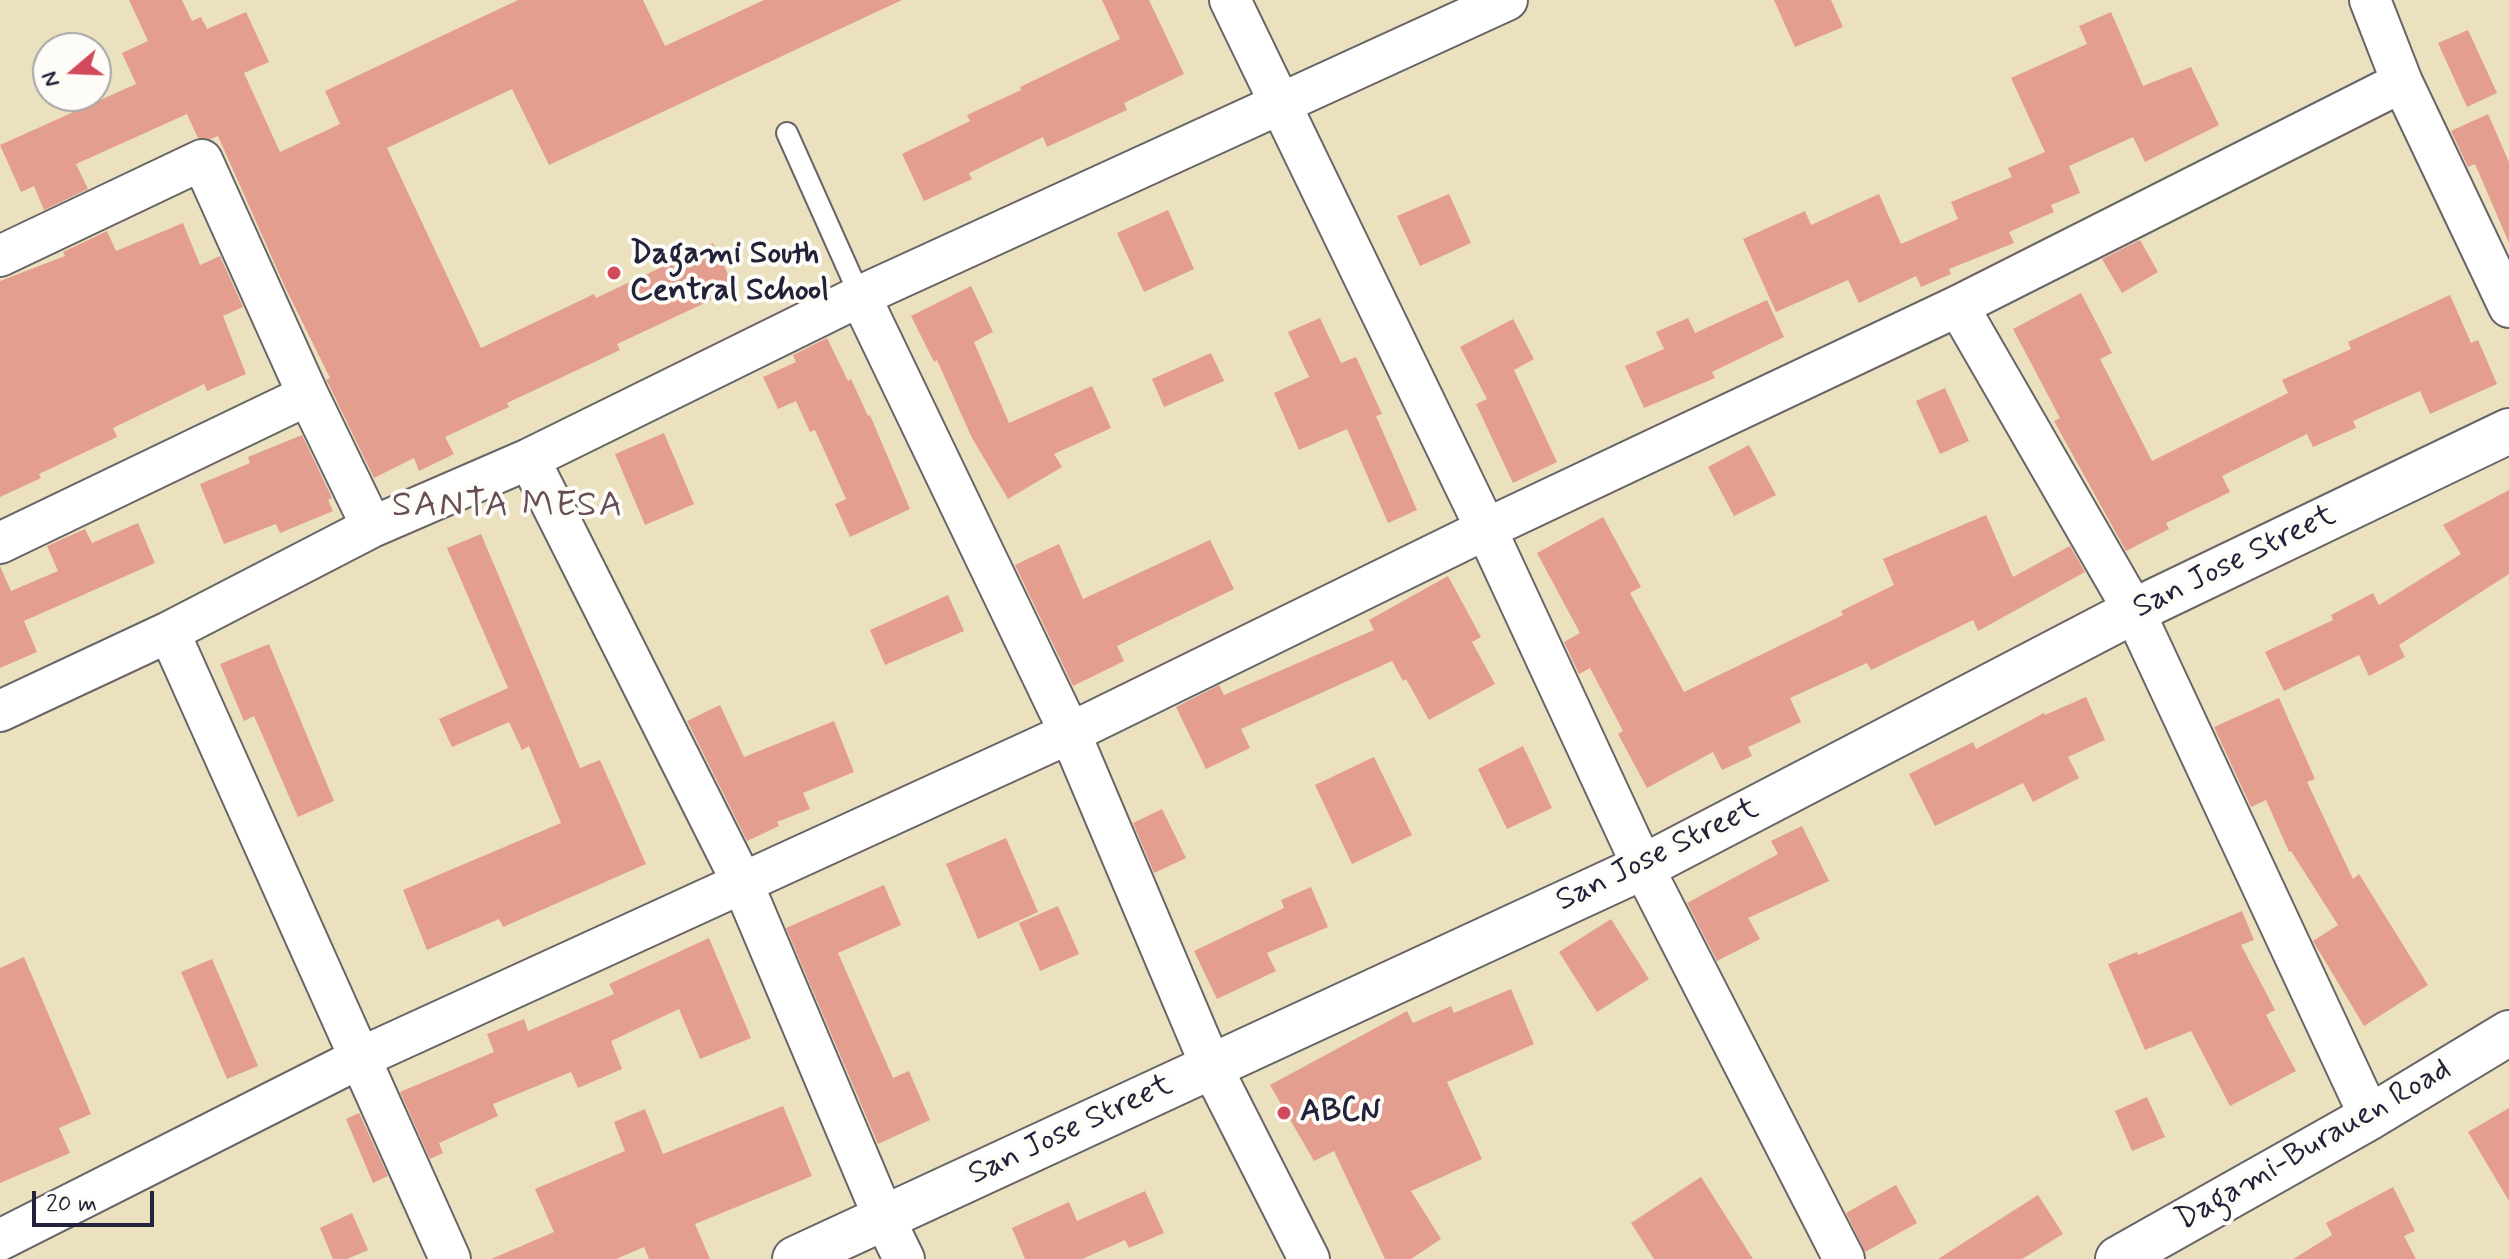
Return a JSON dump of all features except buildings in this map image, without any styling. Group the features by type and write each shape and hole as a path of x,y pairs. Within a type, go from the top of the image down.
{"street":[{"path":"1230,0 1486,529 1643,867 1844,1259"},
{"path":"0,711 169,632 372,527 529,459 860,296 1507,0"},
{"path":"2370,0 2402,82 2509,307"},
{"path":"0,1240 362,1057 1070,733 1486,529 1958,306 2402,82"},
{"path":"0,256 202,160 308,395 372,527"},
{"path":"860,296 1070,733 1211,1066 1309,1259"},
{"path":"1958,306 2134,611 2370,1117"},
{"path":"0,543 308,395"},
{"name":"San Jose Street","path":"795,1259 1643,867 2134,611 2509,431"},
{"path":"529,459 742,882 904,1259"},
{"path":"169,632 450,1259"},
{"name":"Dagami-Burauen Road","path":"2118,1259 2370,1117 2509,1033"}],"lane":[{"path":"787,133 860,296"}],"place":[{"name":"Dagami South Central School","path":"614,273"},
{"name":"ABCN","path":"1284,1113"}],"district":[{"name":"SANTA MESA","path":"508,507"}]}
